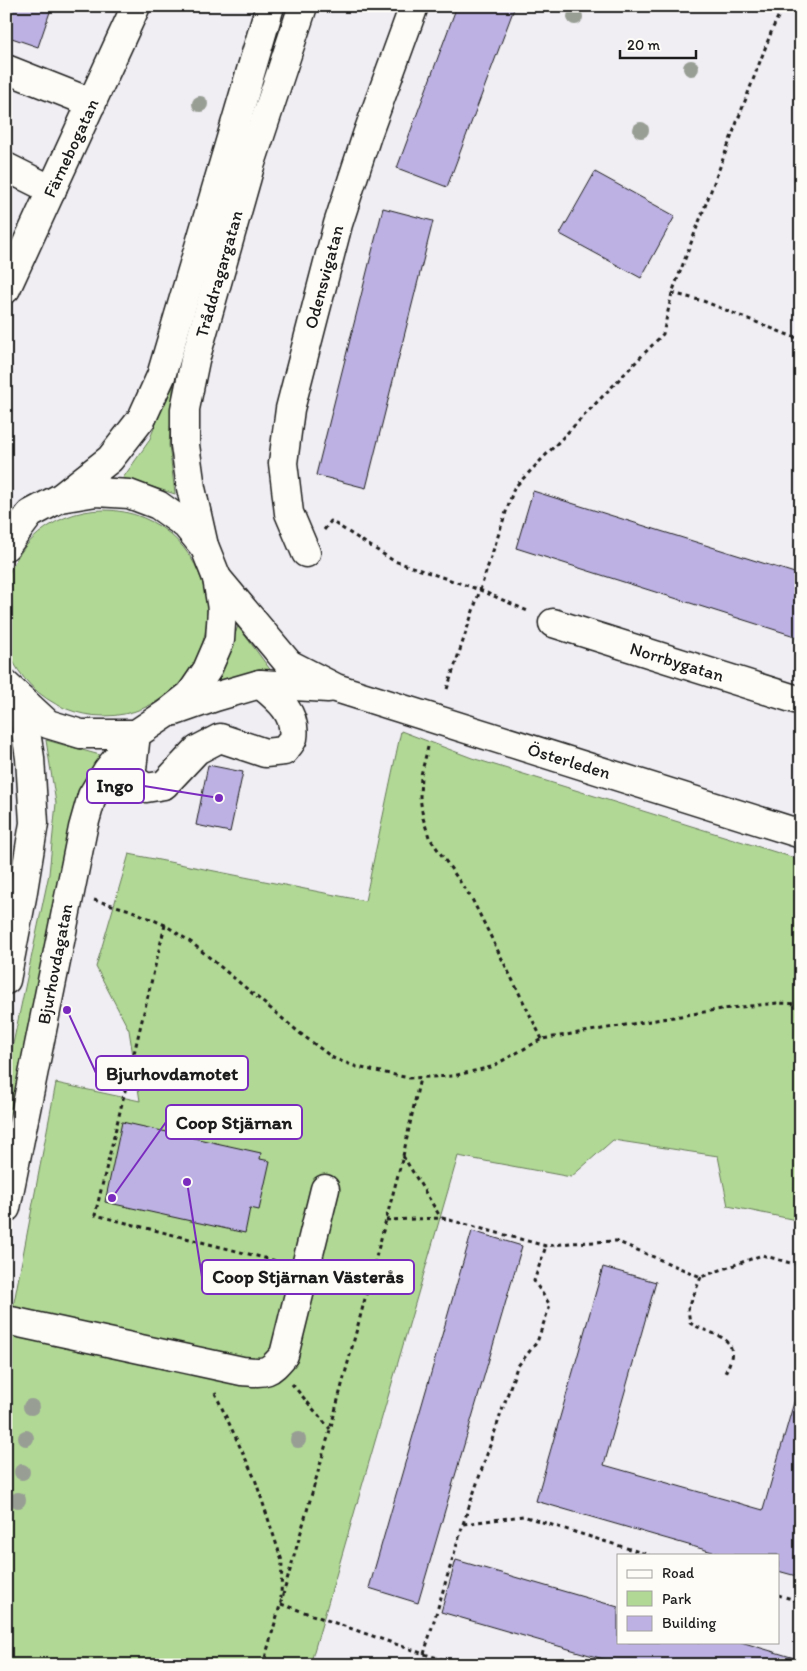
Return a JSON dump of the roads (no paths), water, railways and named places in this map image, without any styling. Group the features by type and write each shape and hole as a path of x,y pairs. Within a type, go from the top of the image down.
{"main road":[{"name":"Färnebogatan","path":"6,289 136,6"},
{"name":"Tråddragargatan","path":"60,498 110,459 142,418 160,376 270,6"},
{"name":"Tråddragargatan","path":"205,548 190,480 185,445 185,409 195,360 250,166 303,6"},
{"name":"Odensvigatan","path":"306,553 289,513 283,463 290,409 338,224 367,135 414,6"},
{"path":"6,69 92,103"},
{"path":"6,167 52,190"},
{"path":"6,546 18,517 60,498 96,492 129,494 158,505 186,526 205,548 216,578 222,609 220,640 207,670 190,695 166,714"},
{"name":"Österleden","path":"216,578 289,664 336,688 801,834"},
{"name":"Norrbygatan","path":"553,623 801,701"},
{"path":"13,692 48,724 80,734 136,734 131,778 146,788 164,785 197,750 220,738 264,753 284,751 293,739 291,718 281,701 260,684"},
{"name":"Österleden","path":"166,714 260,684 336,688"},
{"path":"6,980 34,823 30,758 13,692"},
{"name":"Bjurhovdagatan","path":"6,1208 83,828 92,796 107,771 136,734 166,714"},
{"path":"6,1320 242,1371 264,1373 284,1355 325,1189"}],"place":[{"name":"Ingo","path":"219,798"},
{"name":"Bjurhovdamotet","path":"67,1010"},
{"name":"Coop Stjärnan Västerås","path":"187,1182"},
{"name":"Coop Stjärnan","path":"112,1198"}]}
